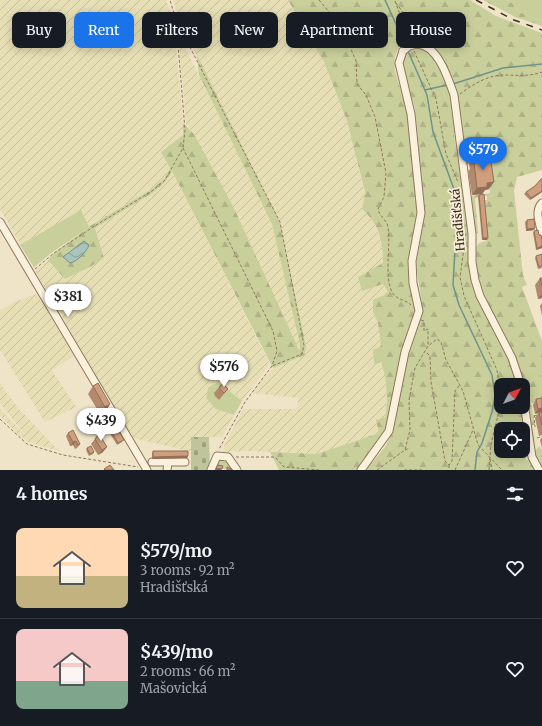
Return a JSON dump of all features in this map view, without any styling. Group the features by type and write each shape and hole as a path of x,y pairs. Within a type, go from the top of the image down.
{"street":[{"path":"361,470 389,432 405,352 418,319 419,304 413,283 412,262 421,213 411,114 399,63 403,51 407,48"},
{"name":"Hradišťská","path":"430,49 446,75 454,99 472,234 472,262 475,280 480,296 512,358 519,378"},
{"path":"542,203 538,209 542,234"},
{"path":"0,222 147,470"},
{"path":"526,414 532,457 539,470"},
{"path":"211,470 217,456 228,457 237,470"},
{"path":"152,462 185,462"},
{"path":"168,462 168,470"}],"path":[{"path":"170,0 174,12"},
{"path":"318,0 341,26 356,60 357,84 366,95 375,117 386,173 384,197 378,209 388,225 389,284 394,295 398,299 408,301 413,306"},
{"path":"395,1 400,12"},
{"path":"395,1 430,49"},
{"path":"30,273 54,253 92,226 152,191 166,180 183,148 185,130 178,48"},
{"path":"190,48 280,222 304,345 302,354 272,366"},
{"path":"415,48 436,99 446,154 456,179 460,183"},
{"path":"454,99 473,84 486,79 500,75 532,76 542,72"},
{"path":"183,148 273,331 277,351 272,366 258,383 226,433 217,456"},
{"path":"405,450 410,430 409,400 415,368 426,352 428,346 428,329 424,331 424,321 418,319"},
{"path":"428,346 437,339 441,342 446,360 463,391 478,445 502,470"},
{"path":"426,352 430,356 431,382 445,461 449,465"},
{"path":"449,470 449,465 452,461 455,391 460,386"},
{"path":"489,470 491,444 498,414"},
{"path":"535,427 534,416 538,414 538,416 541,416 541,414"},
{"path":"0,420 27,444 64,456 136,466 142,470"},
{"path":"455,470 473,430"},
{"path":"537,438 542,436"},
{"path":"377,470 410,448"},
{"path":"490,456 492,470"},
{"path":"228,457 275,457 284,467 319,470"},
{"path":"404,470 422,470"}],"shaded area":[{"path":"0,0 166,0 170,12 142,12 142,48 176,48 183,135 161,152 170,168 164,179 152,189 90,226 34,268 0,209"},
{"path":"173,0 288,0 295,12 286,12 286,48 316,48 324,62 347,121 356,149 357,163 365,193 362,209 371,217 383,244 384,283 389,293 373,312 378,323 381,346 374,363 381,362 387,381 386,417 379,433 317,454 249,451 223,452 224,446 243,409 297,409 298,398 251,393 273,368 305,355 306,346 280,221 193,48 212,48 212,12 177,12"},
{"path":"179,48 185,48 272,224 300,345 300,353 234,208 194,134 186,124"},
{"path":"172,171 270,364 242,401 219,383 216,409 234,415 222,437 191,437 191,451 133,438 35,271 48,260 65,279 104,258 95,228 166,181"},
{"path":"37,294 74,356 52,370 76,407 45,422 0,350 0,310 17,301"},
{"path":"0,383 19,409 59,451 28,442 0,415 0,409 27,437 0,403"}],"green space":[{"path":"288,0 470,0 496,16 542,33 542,170 517,177 514,191 523,275 527,285 522,287 542,341 542,401 531,403 535,425 531,425 529,414 530,378 522,378 518,364 504,332 486,299 478,276 476,248 478,244 487,240 483,200 487,200 487,196 478,197 475,199 478,233 474,234 471,200 472,196 490,193 486,162 467,164 459,108 453,85 446,64 436,48 466,48 466,12 396,12 396,48 400,48 395,57 395,71 408,113 416,195 414,199 417,202 417,221 408,263 409,281 414,296 416,312 402,350 385,432 357,470 279,470 270,452 317,454 379,433 376,420 386,417 387,402 385,376 381,362 374,364 373,350 381,346 378,323 373,312 373,300 389,293 383,284 362,291 358,277 383,263 381,240 376,227 362,209 365,192 347,121 324,62 316,48 388,48 388,12 295,12"},
{"path":"483,0 507,0 513,4 519,12 542,21 542,26 515,17"},
{"path":"507,0 542,0 542,21 519,12 513,4"},
{"path":"414,48 420,48 427,51 435,59 446,83 450,96 456,133 454,133 469,227 469,265 471,279 477,297 505,349 515,378 494,378 494,414 523,414 524,422 494,422 494,458 526,458 526,460 530,460 534,470 366,470 385,447 393,431 404,368 423,311 416,264 425,210 415,109 402,63 405,54"},
{"path":"197,55 280,222 306,346 305,355 273,368 172,171 166,181 154,192 95,228 104,258 90,267 65,279 48,260 54,253 90,226 152,189 164,179 170,168 161,152 183,135 183,123 194,134 234,208 300,352 300,345 272,224 199,75","holes":["77,246 88,248 73,262 66,254"]},
{"path":"81,210 89,227 51,253 34,267 20,245"},
{"path":"219,383 242,401 234,415 216,409 206,398 208,388"},
{"path":"191,437 209,437 210,470 191,470"},
{"path":"539,446 542,450 542,470 534,453"},
{"path":"223,460 230,463 235,470 228,470 216,466 218,462"}],"water":[{"path":"84,241 89,245 79,258 70,263 63,257"}],"building":[{"path":"490,156 494,182 487,183 487,187 477,188 474,157"},
{"path":"541,179 542,191 531,198 526,192 535,186"},
{"path":"484,194 488,238 483,238 479,195"},
{"path":"534,219 535,228 527,229 527,220"},
{"path":"538,230 539,235 541,235 542,246 537,248 534,231"},
{"path":"542,254 542,266 539,267 536,256"},
{"path":"98,383 110,404 105,407 93,386"},
{"path":"223,384 228,389 224,393 220,389 220,386"},
{"path":"542,398 542,408 538,409 536,399"},
{"path":"539,412 542,412 542,425"},
{"path":"111,417 124,440 118,443 105,421"},
{"path":"73,430 80,444 78,445 76,441 73,442 68,433"},
{"path":"99,434 107,447 102,450 95,439"},
{"path":"91,446 94,452 90,454 87,448"},
{"path":"153,451 188,451 188,456 153,457"},
{"path":"110,465 114,470 104,469"},
{"path":"218,465 223,466 222,469 216,468"}],"waterway":[{"path":"385,0 396,24"},
{"path":"408,51 427,95 433,132 458,200 460,231 455,250 453,285 459,305 492,375 495,396 492,412 482,443 477,452 475,470"},
{"path":"453,84 503,68 542,64"},
{"path":"425,90 447,85"}],"railway":[{"path":"476,0 514,20 542,30"}]}
